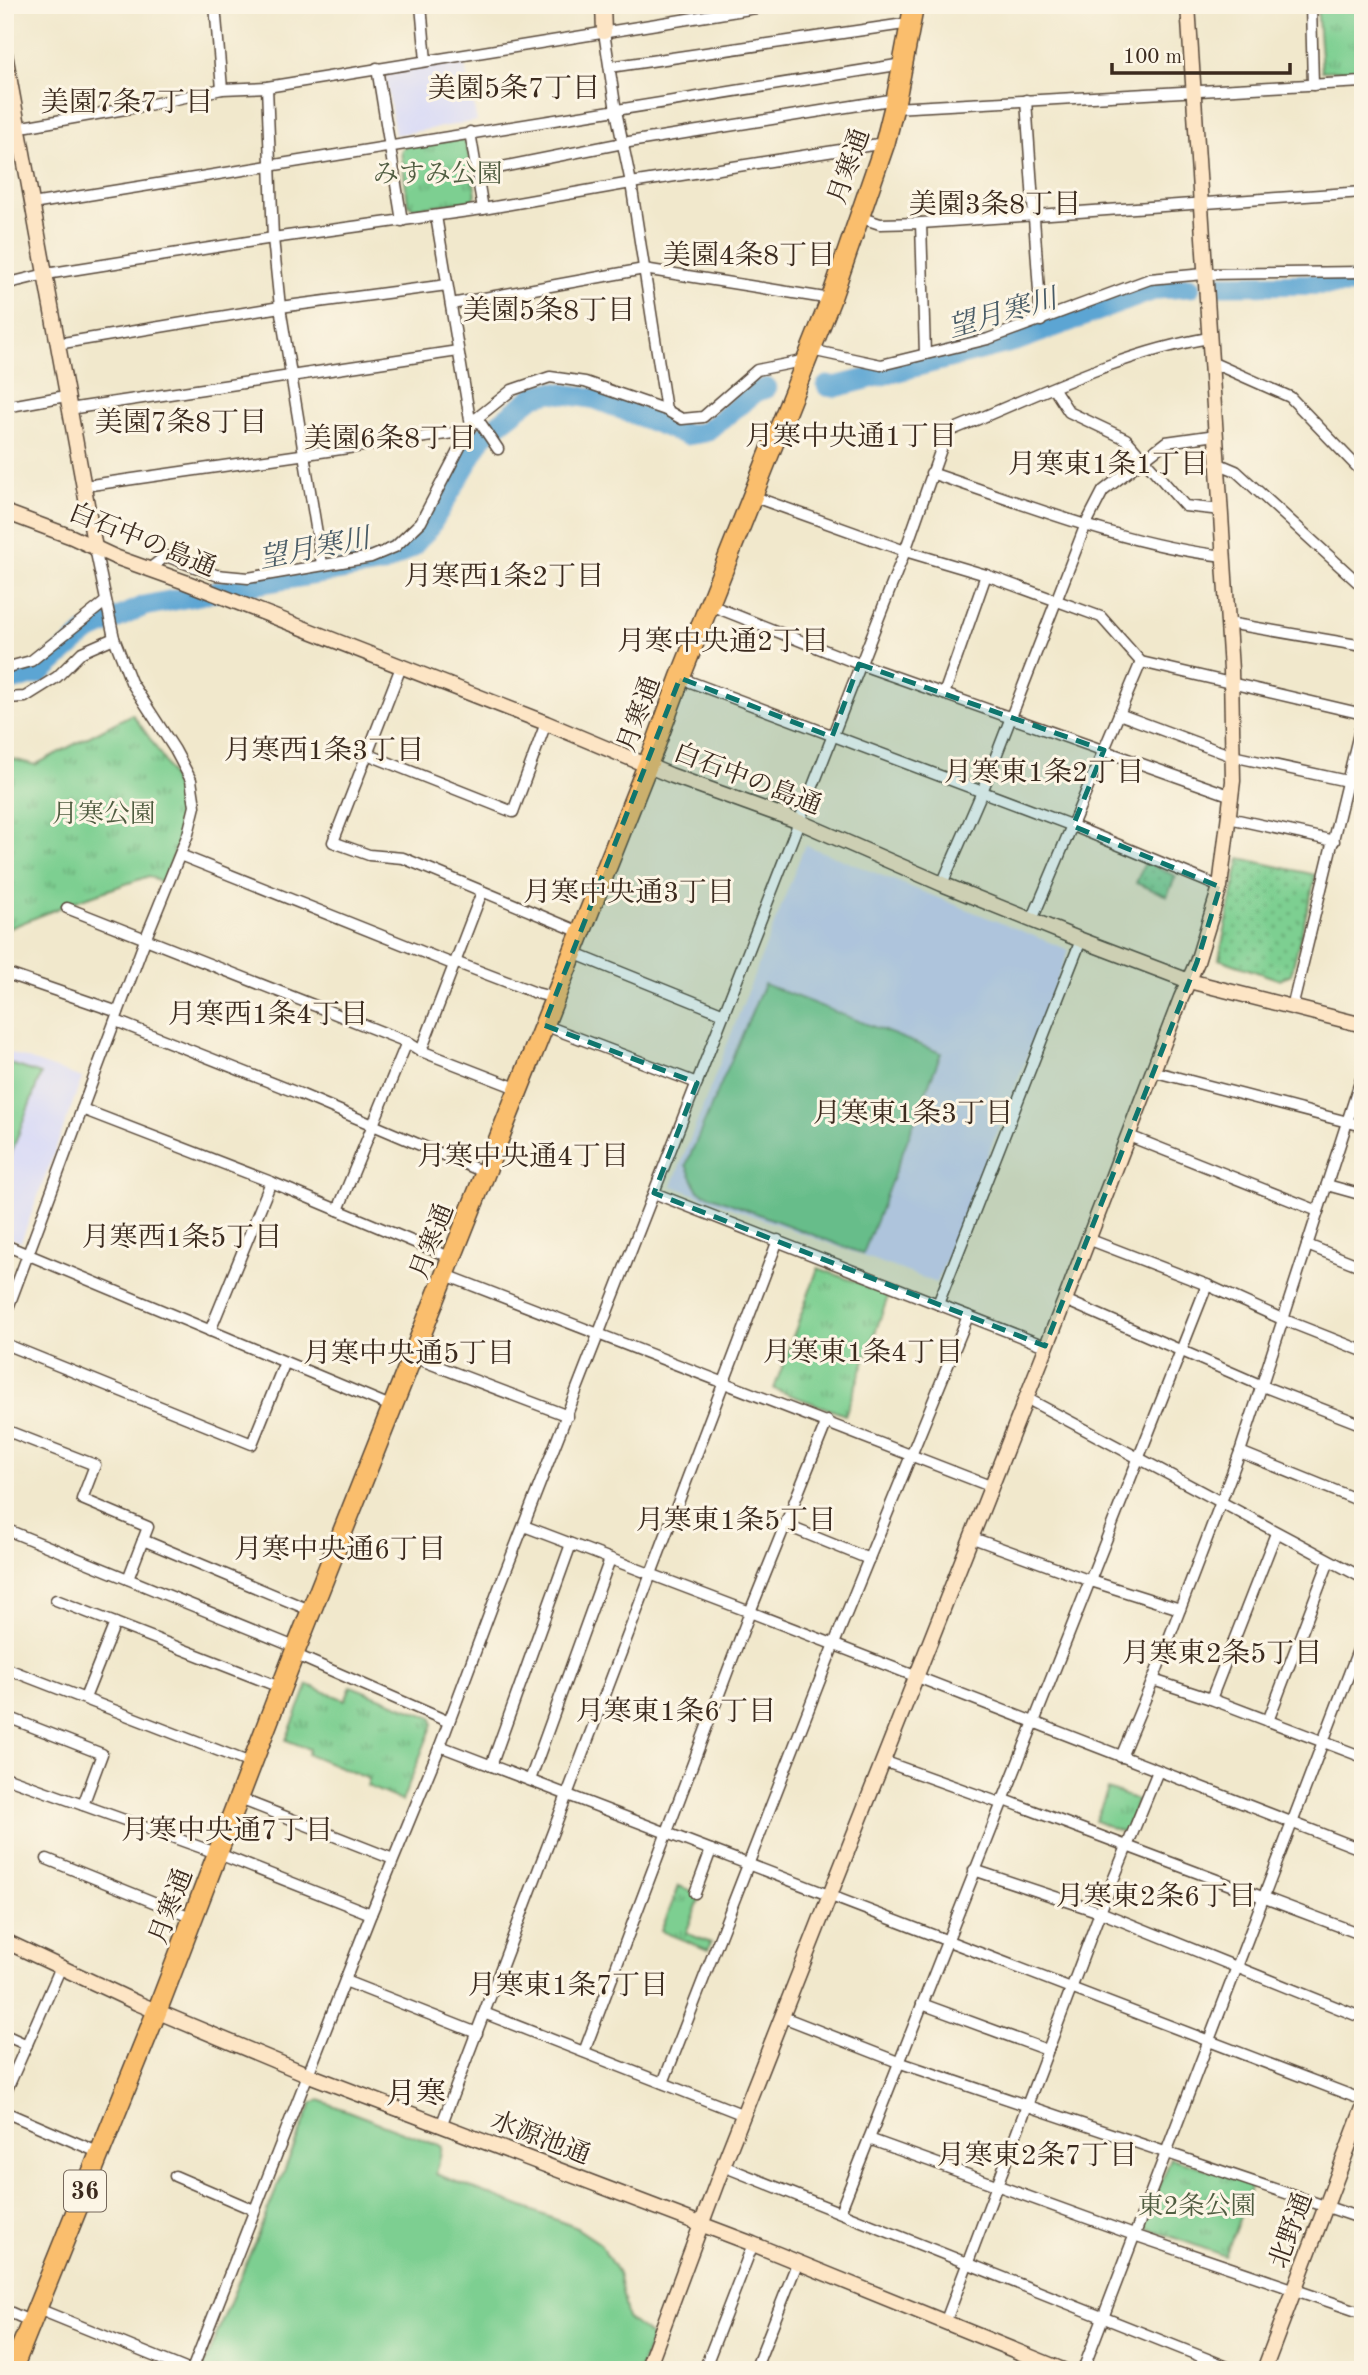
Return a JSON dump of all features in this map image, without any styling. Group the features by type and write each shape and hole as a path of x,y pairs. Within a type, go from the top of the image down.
{"highway":[{"name":"月寒通","path":"12,2370 157,2011 296,1651 831,299 886,143 913,14"}],"street":[{"path":"215,5 222,89"},
{"path":"421,5 426,61"},
{"path":"603,5 604,32 616,111 631,183 666,410"},
{"path":"12,129 222,89 267,87 774,5"},
{"path":"653,2368 723,2166 1197,962 1220,887 1232,796 1232,681 1188,5"},
{"path":"1311,5 1313,85"},
{"path":"610,67 913,14"},
{"path":"5,55 12,129 32,204 46,274 107,615 131,682 191,779 195,806 188,834 145,940 5,1316"},
{"path":"32,204 903,64"},
{"path":"377,68 402,221"},
{"path":"477,172 623,143 895,104 1026,100 1363,82"},
{"path":"267,87 273,238 291,377 322,564"},
{"path":"1026,100 1041,321"},
{"path":"470,132 483,209"},
{"path":"5,284 46,274 273,238 483,209 886,143"},
{"path":"859,217 880,224 921,223 1363,192"},
{"path":"436,216 458,351 477,424 498,449"},
{"path":"921,223 925,354"},
{"path":"451,304 644,269 831,299"},
{"path":"149,569 166,556 216,575 248,578 371,557 395,547 421,522 465,438 477,424 512,390 550,377 585,382 666,410 682,419 703,416 757,370 809,355 881,365 988,339 1150,279 1204,274 1363,272"},
{"path":"57,344 281,307 447,285"},
{"path":"5,2310 35,2316 190,2370 440,1746 905,551 947,432 1122,361 1173,344 1209,338"},
{"path":"5,407 67,403 291,377 458,351"},
{"path":"1210,362 1290,397 1363,472"},
{"path":"1054,389 1069,412 1126,439 1145,457 1185,506 1221,510"},
{"path":"84,486 453,433 465,438"},
{"path":"942,884 982,792 1086,524 1103,491 1166,442 1216,435"},
{"path":"1217,463 1236,471 1363,587"},
{"path":"931,474 1086,524 1186,552 1224,556"},
{"path":"752,496 1101,617 1141,662 1232,681 1363,715 1292,1008"},
{"name":"白石中の島通","path":"5,512 648,765 800,822 942,884 1189,981 1363,1025"},
{"path":"944,694 986,575"},
{"path":"5,667 31,661 105,601"},
{"path":"710,605 859,664 1232,796"},
{"path":"1228,623 1363,646"},
{"path":"5,698 25,696 57,677 82,652 113,635"},
{"path":"1032,920 1141,662"},
{"path":"401,667 333,842 369,855 403,859 580,932"},
{"path":"680,678 1073,826 1220,887"},
{"path":"1119,714 1232,756 1347,781"},
{"path":"367,754 513,812 546,723"},
{"path":"1229,818 1334,841"},
{"path":"180,855 455,964 556,998"},
{"path":"421,1051 482,892"},
{"path":"67,908 519,1089"},
{"path":"938,1304 1081,940"},
{"path":"573,953 724,1014"},
{"path":"5,973 117,1017 486,1173"},
{"path":"544,1025 697,1083"},
{"path":"338,1210 407,1042"},
{"path":"1153,1071 1363,1126"},
{"path":"1121,1756 1240,1452 1363,1073"},
{"path":"82,1109 338,1210 449,1266 600,1333 990,1486"},
{"path":"1129,1136 1318,1212"},
{"path":"210,1331 271,1182"},
{"path":"1327,1185 1363,1195"},
{"path":"654,1193 1045,1346"},
{"path":"1088,1239 1207,1285 1363,1351"},
{"path":"441,2126 778,1240"},
{"path":"5,1245 393,1407"},
{"path":"1307,1245 1363,1267"},
{"path":"840,2212 1207,1285"},
{"path":"1065,1300 1260,1385 1363,1425"},
{"path":"663,2083 834,1644 968,1316"},
{"path":"5,1344 251,1444 285,1362"},
{"path":"413,1357 568,1416"},
{"path":"1026,1398 1363,1578"},
{"path":"584,2052 750,1612 827,1421"},
{"path":"5,1430 95,1465 82,1499 148,1527 128,1579"},
{"path":"1240,1452 1363,1502"},
{"path":"785,1525 869,1559"},
{"path":"524,1526 1363,1850"},
{"path":"5,1529 296,1651 449,1722"},
{"path":"1210,1699 1276,1533"},
{"path":"970,1537 1088,1580 1180,1609"},
{"path":"143,1540 312,1611"},
{"path":"491,1766 571,1544"},
{"path":"530,1780 610,1559"},
{"path":"1268,1721 1329,1562"},
{"path":"56,1600 282,1688"},
{"path":"85,1698 116,1623"},
{"path":"1083,2370 1322,1741 1357,1667 1363,1637"},
{"path":"5,1668 253,1764"},
{"path":"1153,1680 1363,1757"},
{"path":"5,1716 102,1754 83,1805"},
{"path":"440,1746 1363,2100"},
{"path":"883,1761 1127,1845 1363,1936"},
{"path":"945,2323 1100,1912 1158,1771"},
{"path":"5,1777 219,1854 371,1914"},
{"path":"240,1799 393,1859"},
{"path":"695,1893 711,1850"},
{"path":"47,1859 193,1919"},
{"path":"974,1871 1100,1912 1363,2018"},
{"name":"水源池通","path":"5,1941 157,2011 309,2075 798,2261 1063,2370"},
{"path":"5,2094 61,1967"},
{"path":"345,1981 477,2033"},
{"path":"922,2004 1048,2050"},
{"path":"484,2013 744,2115"},
{"path":"783,2017 898,2062 1363,2219"},
{"path":"5,2035 27,2045"},
{"name":"北野通","path":"1264,2370 1363,2108"},
{"path":"5,2112 100,2153"},
{"path":"869,2139 1134,2235 1363,2313"},
{"path":"723,2166 1235,2370"},
{"path":"175,2176 254,2210"},
{"path":"704,2370 753,2244"},
{"path":"755,2370 798,2261"}],"highlighted area":[{"path":"859,664 1104,750 1073,826 1220,887 1197,962 1045,1346 654,1193 697,1083 544,1025 680,678 832,737"}],"shaded area":[{"path":"463,57 477,121 395,135 385,73"},
{"path":"805,845 1069,950 937,1283 672,1186"},
{"path":"5,1051 82,1078 21,1242 5,1236"}],"green space":[{"path":"1317,5 1363,5 1363,70 1322,71"},
{"name":"みすみ公園","path":"461,139 467,145 476,194 473,201 413,208 408,204 401,151 406,146"},
{"name":"月寒公園","path":"132,714 162,758 176,789 180,806 178,842 162,883 149,876 76,901 5,930 5,757 35,765"},
{"path":"1240,858 1316,875 1291,974 1280,980 1219,959"},
{"path":"1145,862 1176,876 1167,896 1136,883"},
{"path":"764,984 941,1053 863,1254 698,1191 686,1165"},
{"path":"5,1062 41,1074 9,1159 5,1158"},
{"path":"818,1268 889,1294 845,1415 774,1389"},
{"path":"308,1685 345,1700 351,1686 432,1718 433,1724 402,1801 367,1786 369,1779 308,1754 309,1749 286,1740"},
{"path":"1108,1789 1138,1800 1125,1833 1095,1821"},
{"path":"679,1886 701,1895 686,1933 711,1943 708,1950 661,1931"},
{"path":"319,2100 442,2147 436,2174 575,2227 599,2243 618,2273 628,2319 652,2337 640,2370 202,2370 312,2103"},
{"name":"東2条公園","path":"1171,2158 1253,2183 1225,2256 1147,2228 1145,2223"}],"waterway":[{"name":"望月寒川","path":"1221,285 1363,284"},
{"name":"望月寒川","path":"827,386 835,387 1019,340 1157,289 1190,287"},
{"name":"望月寒川","path":"5,682 40,673 87,632 144,606 384,563 412,547 429,528 483,436 534,396 552,392 596,399 687,435 705,432 757,391 766,388"}],"district":[{"name":"美園5条7丁目","path":"514,87"},
{"name":"美園7条7丁目","path":"127,101"},
{"name":"美園3条8丁目","path":"995,203"},
{"name":"美園4条8丁目","path":"749,254"},
{"name":"美園5条8丁目","path":"549,309"},
{"name":"美園7条8丁目","path":"181,421"},
{"name":"月寒中央通1丁目","path":"851,435"},
{"name":"美園6条8丁目","path":"390,437"},
{"name":"月寒東1条1丁目","path":"1108,463"},
{"name":"月寒西1条2丁目","path":"504,575"},
{"name":"月寒中央通2丁目","path":"723,640"},
{"name":"月寒西1条3丁目","path":"324,749"},
{"name":"月寒東1条2丁目","path":"1044,771"},
{"name":"月寒中央通3丁目","path":"629,891"},
{"name":"月寒西1条4丁目","path":"268,1013"},
{"name":"月寒東1条3丁目","path":"913,1112"},
{"name":"月寒中央通4丁目","path":"523,1155"},
{"name":"月寒西1条5丁目","path":"182,1236"},
{"name":"月寒東1条4丁目","path":"863,1351"},
{"name":"月寒中央通5丁目","path":"409,1352"},
{"name":"月寒東1条5丁目","path":"736,1519"},
{"name":"月寒中央通6丁目","path":"340,1548"},
{"name":"月寒東2条5丁目","path":"1222,1652"},
{"name":"月寒東1条6丁目","path":"676,1710"},
{"name":"月寒中央通7丁目","path":"227,1829"},
{"name":"月寒東2条6丁目","path":"1156,1895"},
{"name":"月寒東1条7丁目","path":"568,1984"},
{"name":"月寒","path":"416,2093"},
{"name":"月寒東2条7丁目","path":"1037,2154"}]}
